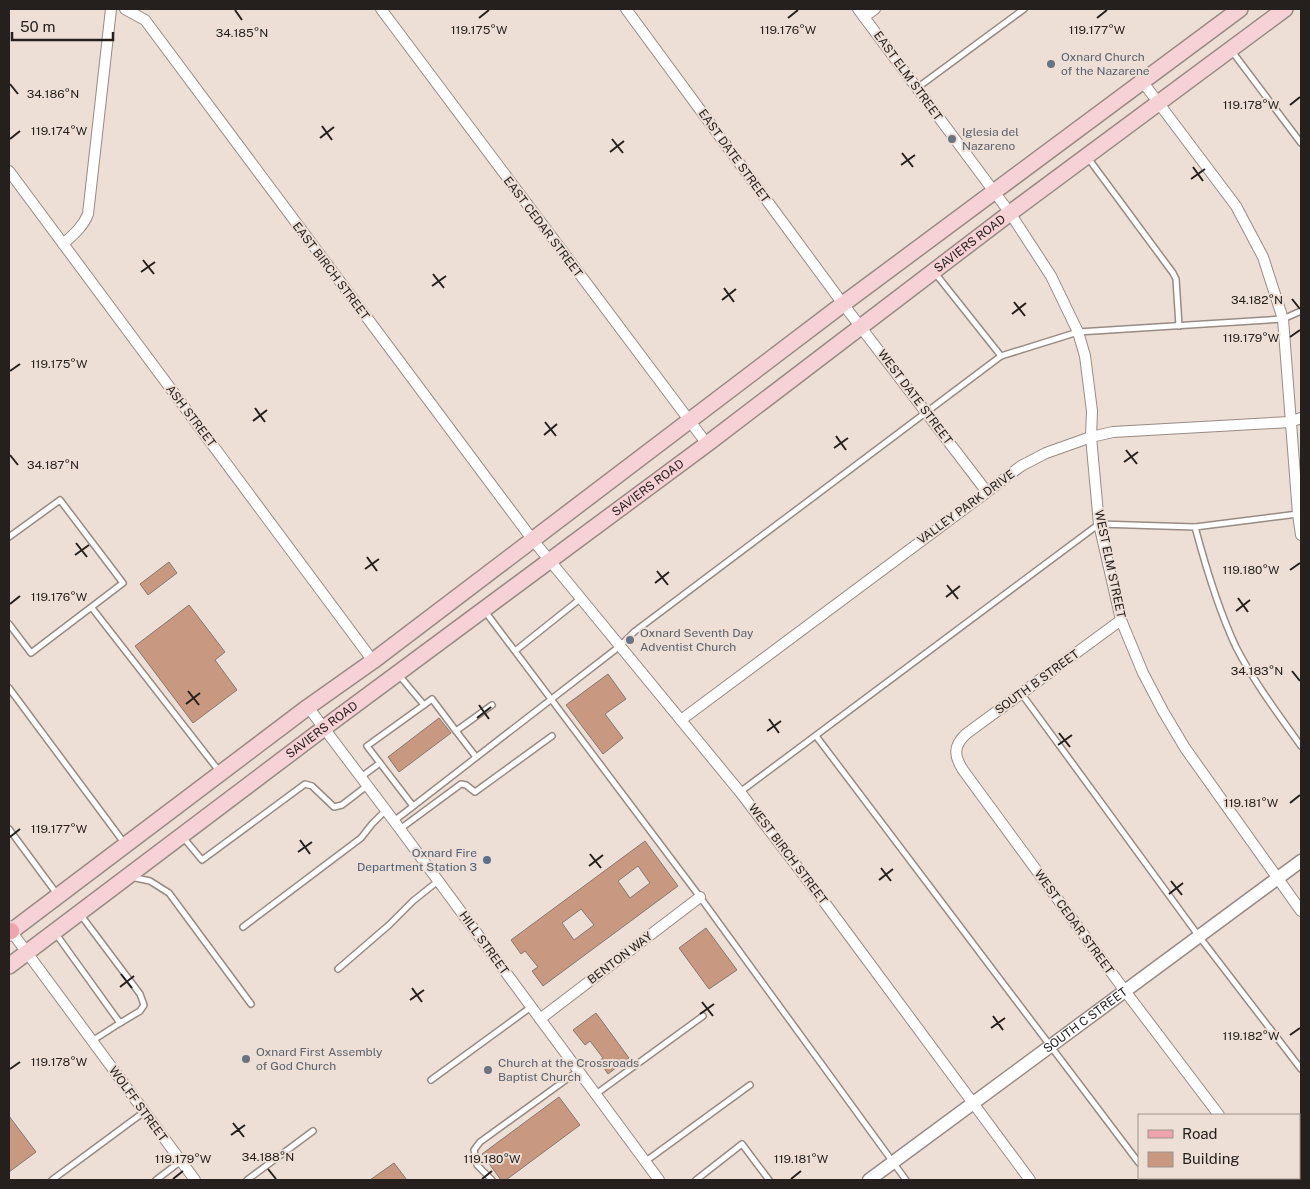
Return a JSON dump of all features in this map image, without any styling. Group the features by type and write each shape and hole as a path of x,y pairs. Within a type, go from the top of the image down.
{"main road":[{"name":"SAVIERS ROAD","path":"10,931 308,707 373,661 843,304 1240,9"},
{"name":"SAVIERS ROAD","path":"9,966 548,560 707,444 1086,156 1285,9"}],"street":[{"path":"63,244 80,229 85,223 88,214 111,9"},
{"name":"EAST BIRCH STREET","path":"125,9 145,20 532,539"},
{"name":"EAST CEDAR STREET","path":"381,9 707,444"},
{"name":"EAST DATE STREET","path":"626,9 843,304"},
{"path":"861,13 875,9"},
{"name":"EAST ELM STREET","path":"861,13 993,192"},
{"path":"1142,81 1236,206 1263,257 1283,318 1290,422 1301,535"},
{"name":"ASH STREET","path":"9,171 373,661"},
{"name":"WEST ELM STREET","path":"993,192 1010,213 1051,276 1078,332 1085,356 1091,402 1091,437 1099,524 1121,620 1143,673 1162,711 1185,748 1301,911"},
{"name":"WEST DATE STREET","path":"843,304 986,492"},
{"name":"VALLEY PARK DRIVE","path":"681,720 1021,466 1046,453 1091,437 1113,432 1290,422 1301,418"},
{"name":"WEST BIRCH STREET","path":"532,539 740,792 828,907 1030,1180"},
{"name":"SOUTH B STREET","path":"956,748 966,734 1121,620"},
{"name":"HILL STREET","path":"308,707 659,1180"},
{"name":"WEST CEDAR STREET","path":"956,748 955,754 963,770 1125,991 1218,1114"},
{"name":"SOUTH C STREET","path":"869,1180 1301,861"},
{"name":"BENTON WAY","path":"540,1018 700,897"},
{"name":"WOLFF STREET","path":"10,931 195,1180"}],"lane":[{"path":"917,88 1024,9"},
{"path":"1231,50 1301,143"},
{"path":"1086,156 1173,273 1176,279 1179,326"},
{"path":"934,270 1001,356"},
{"path":"397,825 413,806 620,646 634,632 1001,356 1078,332 1283,318 1301,311"},
{"path":"9,537 60,500 123,583 32,653 9,624"},
{"path":"740,792 1099,524 1195,527 1298,514"},
{"path":"1195,527 1213,591 1236,647 1263,692 1301,746"},
{"path":"516,651 580,599"},
{"path":"92,608 220,773"},
{"path":"483,609 700,897 906,1180"},
{"path":"398,673 424,705"},
{"path":"9,688 125,845"},
{"path":"1021,693 1198,936 1301,1069"},
{"path":"413,806 367,746 432,699 476,757"},
{"path":"456,731 492,705"},
{"path":"397,825 461,784 466,784 475,792 552,736"},
{"path":"816,736 1138,1162"},
{"path":"182,835 202,860 305,784 312,786 334,807 342,805 380,762"},
{"path":"243,927 361,838 386,810"},
{"path":"9,829 58,895"},
{"path":"128,876 150,882 169,892 251,1004"},
{"path":"338,969 389,926 413,901 438,881"},
{"path":"79,913 140,994 144,1005 140,1011 92,1041"},
{"path":"54,932 120,1022"},
{"path":"431,1080 531,1006"},
{"path":"596,1094 703,1016"},
{"path":"487,1179 476,1165 474,1150 480,1142 578,1071"},
{"path":"645,1162 750,1085"},
{"path":"52,1180 144,1112"},
{"path":"247,1180 313,1131"},
{"path":"698,1179 742,1144 769,1180"},
{"path":"156,1180 181,1161"}],"building":[{"path":"169,562 177,573 148,595 140,584"},
{"path":"189,605 225,652 215,660 237,690 193,723 135,646"},
{"path":"608,674 626,699 605,714 623,738 603,754 566,705"},
{"path":"439,718 451,733 399,772 388,757"},
{"path":"645,841 678,886 543,986 532,971 538,967 525,951 521,954 511,940","holes":["638,866 650,883 630,898 618,881","581,909 594,925 574,940 562,923"]},
{"path":"706,928 737,970 709,989 679,948"},
{"path":"596,1013 629,1058 608,1074 599,1061 603,1058 590,1041 585,1045 573,1030"},
{"path":"559,1097 580,1125 506,1180 501,1180 482,1154"},
{"path":"9,1116 36,1152 9,1172"},
{"path":"394,1163 407,1180 370,1180"}],"place":[{"name":"Oxnard Church of the Nazarene","path":"1051,64"},
{"name":"Iglesia del Nazareno","path":"952,139"},
{"name":"Oxnard Seventh Day Adventist Church","path":"630,640"},
{"name":"Oxnard Fire Department Station 3","path":"487,860"},
{"name":"Oxnard First Assembly of God Church","path":"246,1059"},
{"name":"Church at the Crossroads Baptist Church","path":"488,1070"}]}
